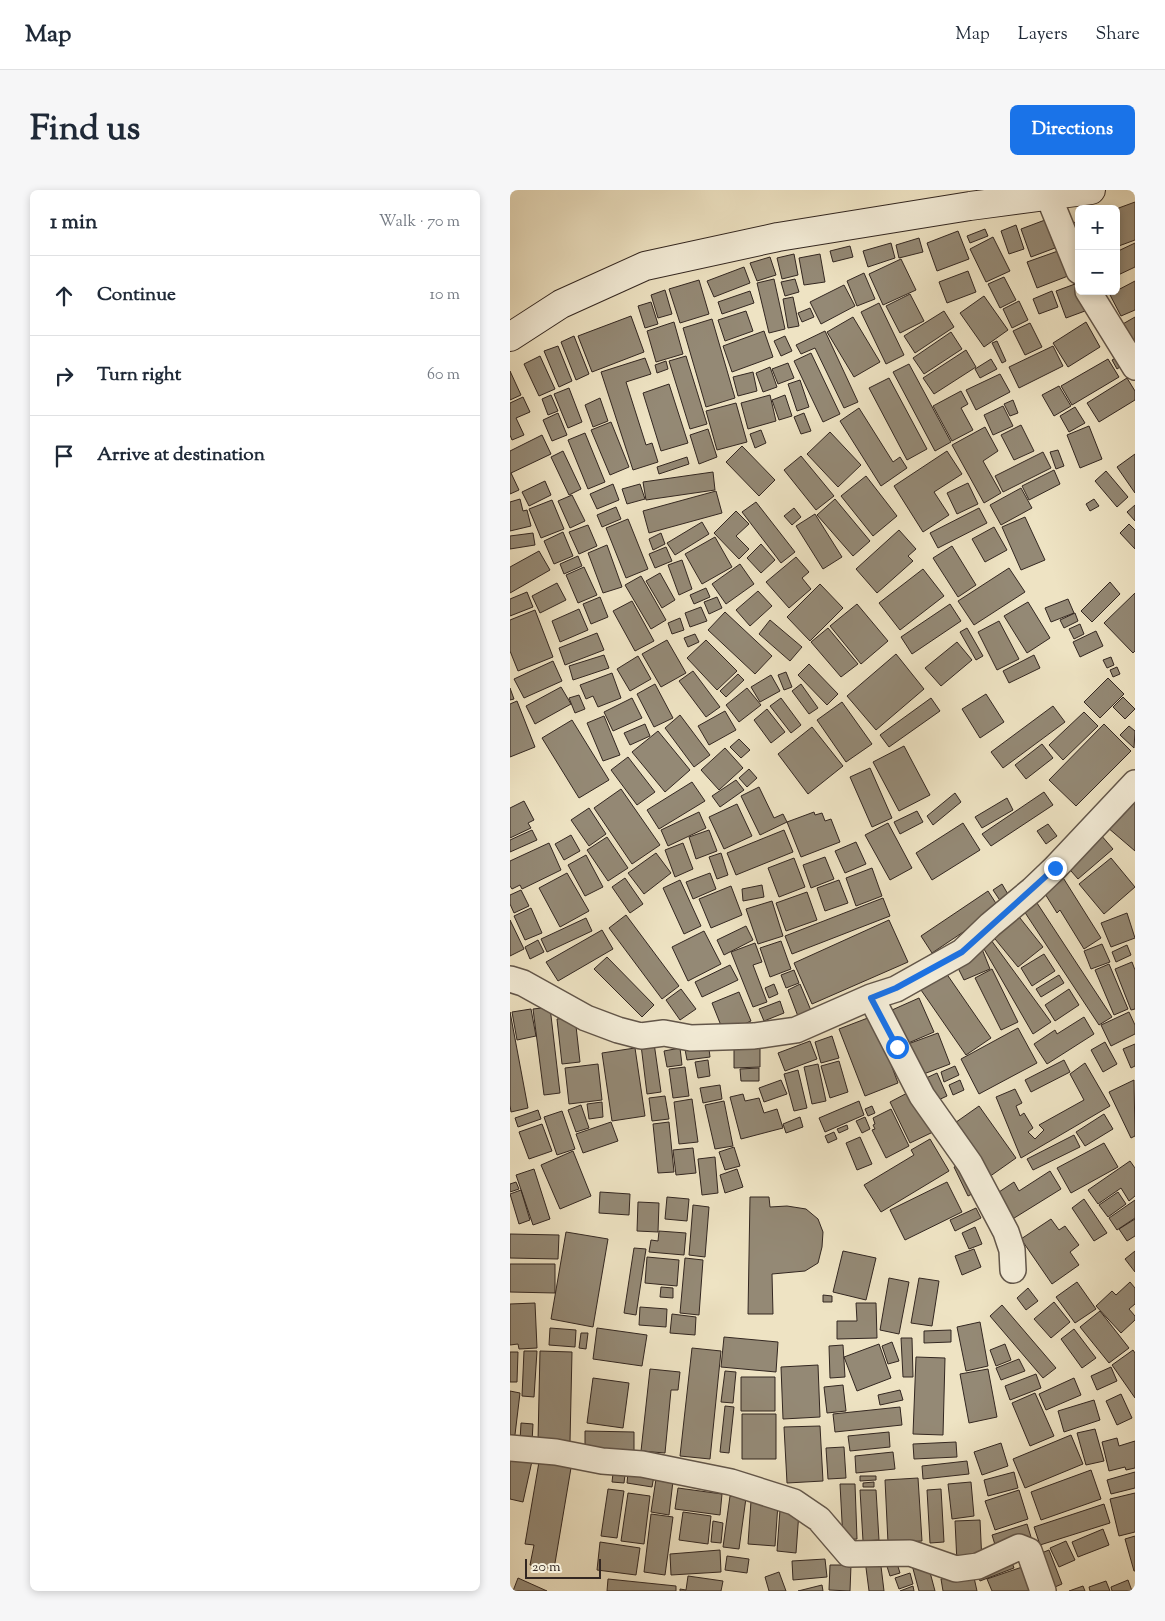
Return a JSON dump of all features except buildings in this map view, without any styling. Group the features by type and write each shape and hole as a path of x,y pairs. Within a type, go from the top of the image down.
{"street":[{"path":"510,336 561,304 645,266 778,237 970,206 1091,190"},
{"path":"1048,195 1075,261"},
{"path":"1090,295 1135,367"},
{"path":"510,979 522,983 586,1018 641,1036 664,1033 691,1038 754,1036 796,1030 896,988 962,952 1055,868 1135,782"},
{"path":"871,998 922,1096 970,1164 1006,1232 1012,1250 1013,1270"},
{"path":"510,1448 556,1452 602,1461 642,1464 731,1482 794,1502 819,1519 849,1554 910,1553 956,1569 978,1566 1018,1546 1029,1551 1043,1591"}],"route":[{"path":"897,1047 871,998 896,988 962,952 1055,868"}]}
